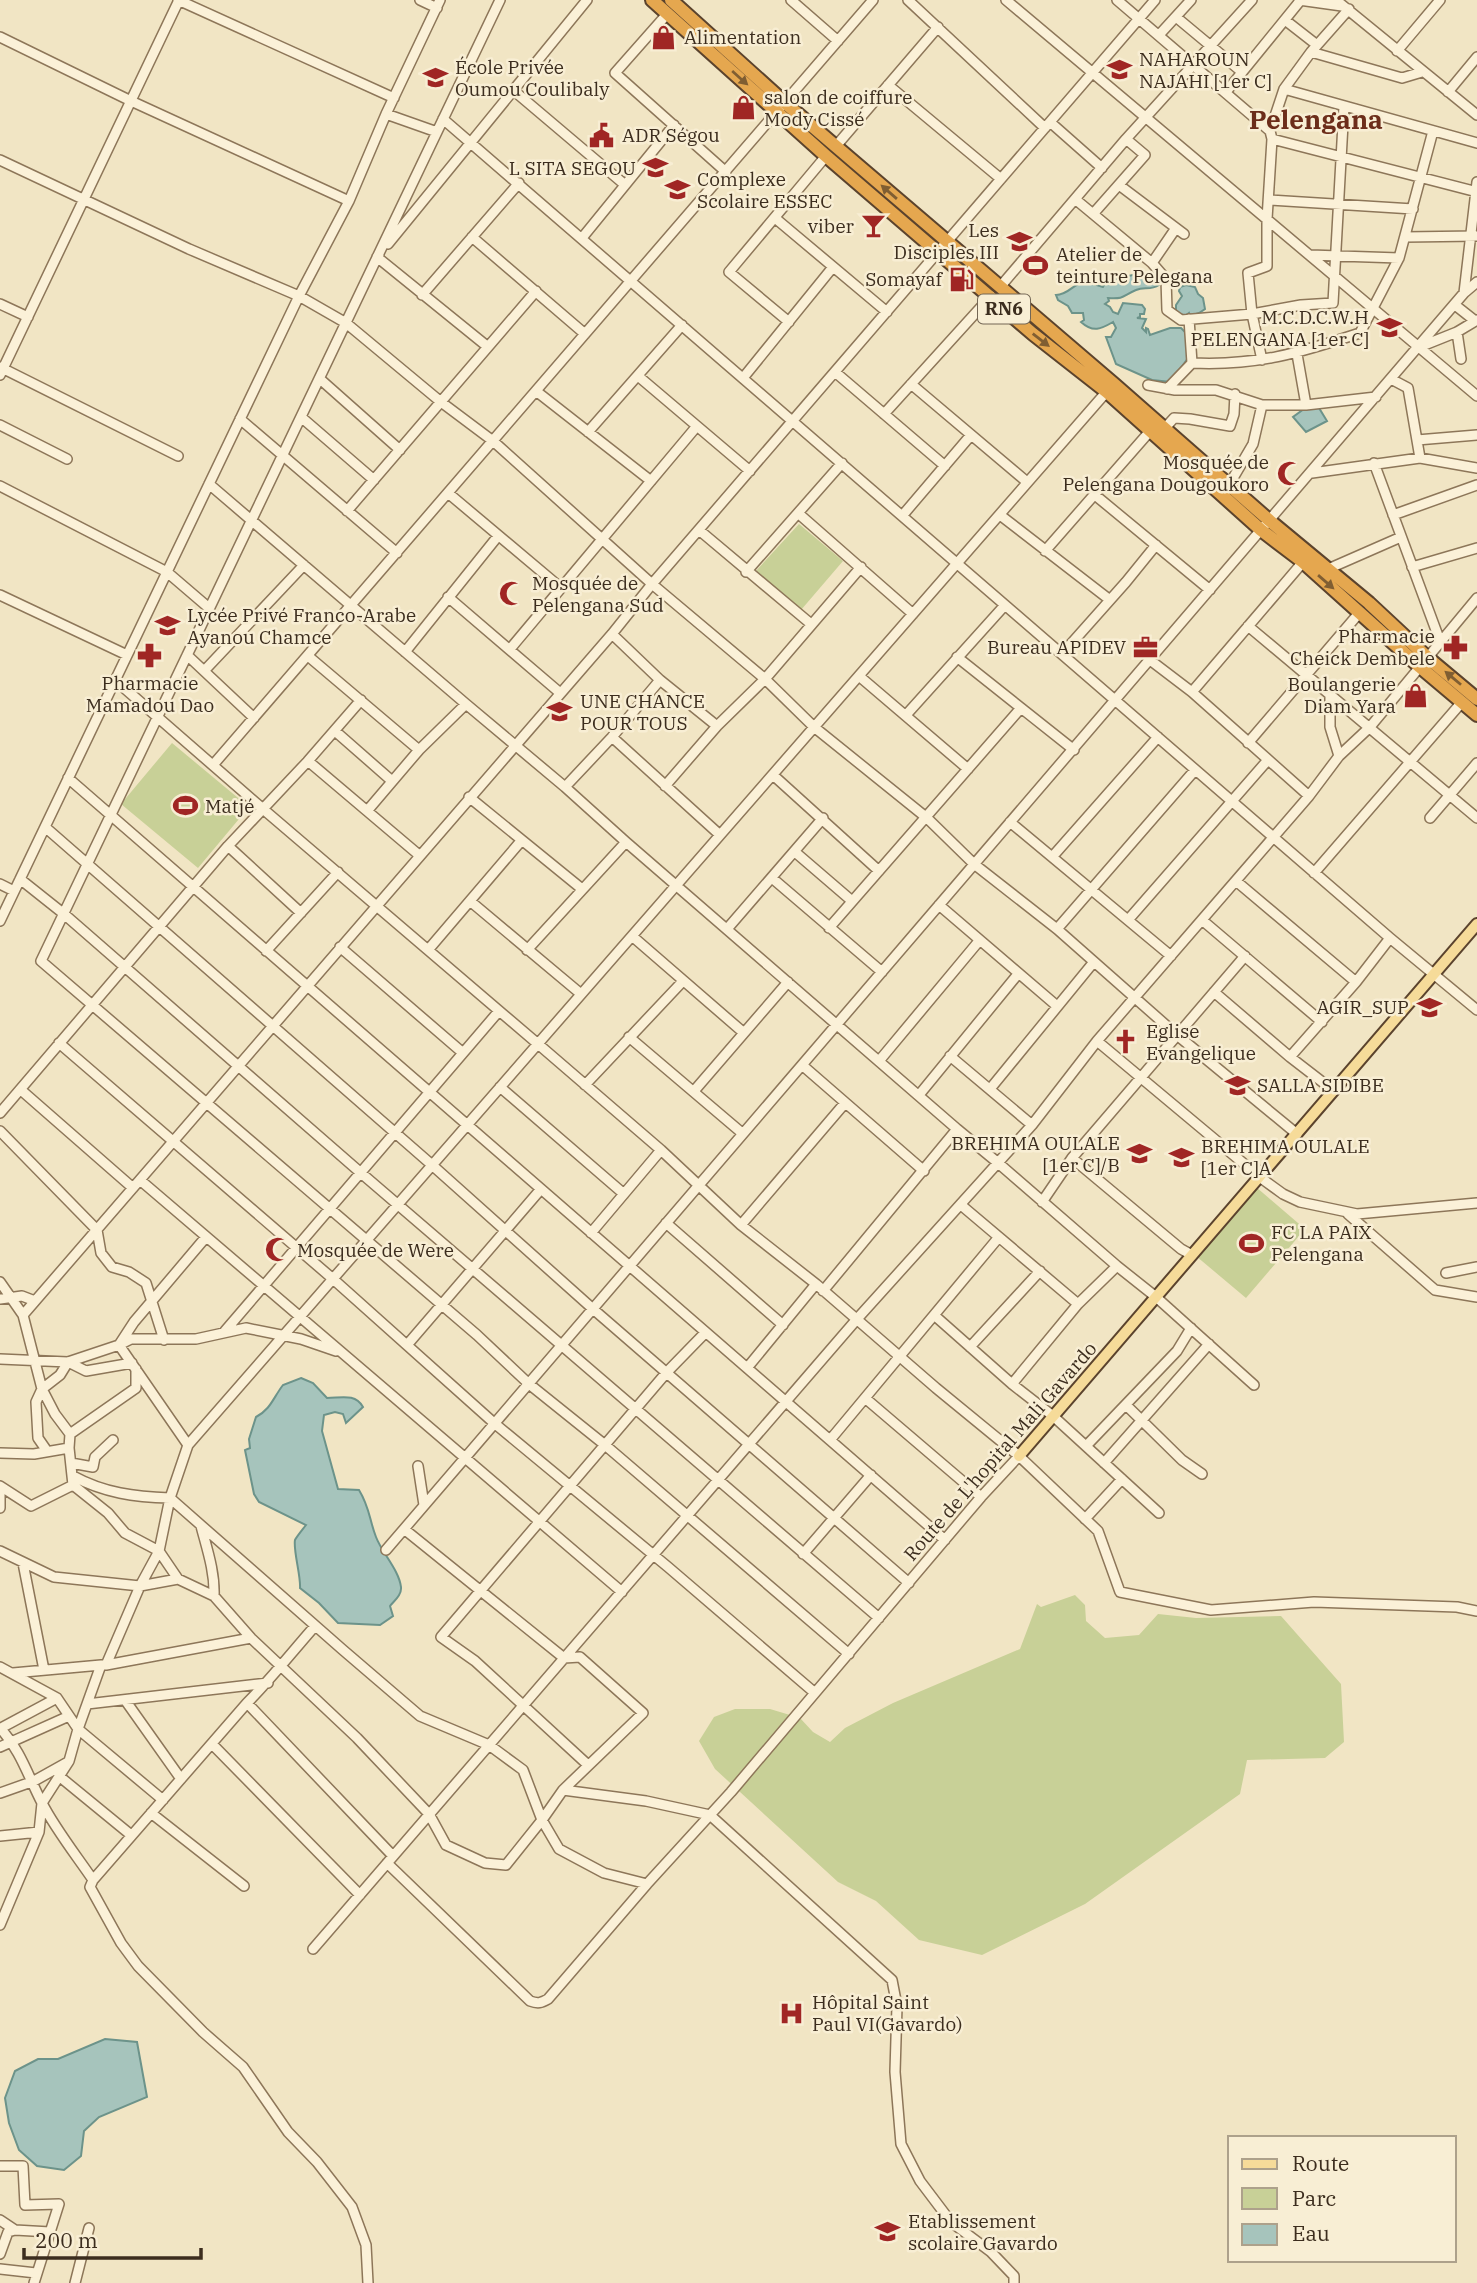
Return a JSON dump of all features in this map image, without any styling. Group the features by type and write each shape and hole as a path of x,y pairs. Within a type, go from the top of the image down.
{"highway":[{"name":"RN6","path":"653,0 673,4 780,107 826,156 943,248 1111,388 1165,428 1229,485 1303,562 1360,612 1477,699"},
{"name":"RN6","path":"780,107 836,146 943,248"},
{"name":"RN6","path":"1111,388 1151,430 1265,525 1328,569 1369,603 1477,715"}],"main road":[{"name":"Route de L'hopital Mali Gavardo","path":"1019,1456 1477,924"}],"street":[{"path":"178,456 1,370 179,0 394,98"},
{"path":"0,921 299,296 349,201 386,114 438,4 420,0"},
{"path":"500,0 41,961 442,1305 528,1384 605,1445 849,1654"},
{"path":"377,257 587,0"},
{"path":"790,0 838,41"},
{"path":"213,765 873,0"},
{"path":"908,0 1047,125 1102,168"},
{"path":"1006,0 1477,396"},
{"path":"1117,0 1226,92 1271,135 1342,157 1476,188 1473,236 1464,293"},
{"path":"23,1315 1155,0"},
{"path":"1159,35 1191,0"},
{"path":"884,414 1252,0"},
{"path":"1226,92 1300,0 1343,5 1477,115"},
{"path":"1397,51 1440,0"},
{"path":"673,4 615,73 726,172"},
{"path":"1262,360 1252,314 1248,272 1267,266 1271,135 1284,89 1343,5"},
{"path":"1176,17 1242,72"},
{"path":"1285,20 1314,49 1402,78 1422,72"},
{"path":"836,146 937,27"},
{"path":"0,37 131,101 349,201"},
{"path":"1448,92 1477,57"},
{"path":"888,85 1001,179"},
{"path":"1284,89 1477,143"},
{"path":"513,90 624,184"},
{"path":"1075,199 1153,263 1166,279 1167,310 1181,320 1252,314 1301,304 1333,303 1344,106"},
{"path":"386,114 437,132"},
{"path":"443,119 1314,873 1477,1010"},
{"path":"582,238 674,125"},
{"path":"1167,388 1192,363 1227,364 1297,354 1360,334 1399,258 1433,131"},
{"path":"1093,214 1145,155 1126,139"},
{"path":"789,322 729,272 826,156"},
{"path":"0,160 299,296 346,323 441,402 493,441 652,584 765,679 814,727 927,818 974,864 1057,929 1177,1035 1297,1133"},
{"path":"422,295 519,183"},
{"path":"1119,185 1180,231 1153,263"},
{"path":"1269,200 1413,209"},
{"path":"775,218 887,312"},
{"path":"1405,237 1473,236"},
{"path":"472,237 585,334"},
{"path":"1310,255 1399,258"},
{"path":"377,257 488,347"},
{"path":"743,378 833,267"},
{"path":"386,1550 1464,293 1477,282"},
{"path":"347,512 536,291"},
{"path":"0,304 27,317"},
{"path":"1420,347 1457,332 1476,320 1455,305"},
{"path":"1189,319 1192,363"},
{"path":"588,432 682,326"},
{"path":"1457,332 1461,359"},
{"path":"1297,354 1306,405"},
{"path":"835,372 945,466"},
{"path":"638,376 750,471"},
{"path":"320,379 400,450"},
{"path":"1391,379 1408,388 1420,458"},
{"path":"911,384 1027,482"},
{"path":"1148,385 1216,390 1236,394 1262,405 1306,405 1376,397"},
{"path":"0,1925 39,1832 42,1803 69,1761 87,1704 140,1586 159,1551 170,1498 188,1445 1111,388"},
{"path":"536,391 651,481"},
{"path":"1165,428 1174,418 1230,426 1236,394"},
{"path":"1229,485 1253,444 1262,405"},
{"path":"301,417 374,480"},
{"path":"240,419 397,553"},
{"path":"0,425 67,459"},
{"path":"510,649 697,426"},
{"path":"1045,551 1151,430"},
{"path":"902,516 971,435"},
{"path":"1417,440 1477,435"},
{"path":"1312,473 1420,458 1477,468"},
{"path":"746,572 842,463"},
{"path":"1374,463 1440,641"},
{"path":"209,484 565,787 957,1129 1156,1297 1254,1385"},
{"path":"1393,515 1477,485"},
{"path":"0,486 167,572 209,608"},
{"path":"448,494 561,588"},
{"path":"1095,495 1210,590"},
{"path":"799,514 913,614"},
{"path":"1000,515 1110,600"},
{"path":"699,530 811,624"},
{"path":"405,652 498,536"},
{"path":"1328,569 1401,537"},
{"path":"1062,654 1156,545"},
{"path":"1412,567 1477,548"},
{"path":"1192,692 1303,562"},
{"path":"204,671 304,565"},
{"path":"665,786 717,726 765,679 861,567"},
{"path":"0,595 127,655"},
{"path":"448,597 559,692"},
{"path":"906,715 1005,605"},
{"path":"313,1949 857,1319 1032,1125 1097,1041 1309,796 1339,757 1370,727 1440,641 1475,605"},
{"path":"1248,743 1360,612"},
{"path":"1248,626 1477,818"},
{"path":"612,634 660,680 717,726"},
{"path":"187,655 254,718"},
{"path":"308,656 419,750"},
{"path":"957,657 1074,750"},
{"path":"1150,660 1192,692 1309,796"},
{"path":"859,676 968,769"},
{"path":"116,680 660,1150 741,1225 819,1287 1019,1456 1101,1537 1121,1592 1211,1610 1314,1602 1457,1607 1477,1611"},
{"path":"565,787 660,680"},
{"path":"1330,694 1330,727 1339,757"},
{"path":"0,1113 192,887 361,700"},
{"path":"1314,873 1462,702"},
{"path":"367,811 419,750 466,704"},
{"path":"829,928 1021,708"},
{"path":"335,731 392,781"},
{"path":"612,737 720,835"},
{"path":"1053,856 1158,737"},
{"path":"308,761 419,855"},
{"path":"1128,920 1267,761"},
{"path":"1430,818 1477,763"},
{"path":"1057,929 1195,770"},
{"path":"773,775 879,871"},
{"path":"68,778 945,1540"},
{"path":"469,797 582,890"},
{"path":"727,929 823,818"},
{"path":"1010,822 1171,956"},
{"path":"45,827 909,1583"},
{"path":"428,950 521,841"},
{"path":"527,950 626,842"},
{"path":"228,846 301,912"},
{"path":"795,852 852,901"},
{"path":"266,951 338,872"},
{"path":"772,878 882,972"},
{"path":"20,879 64,914 360,1173 474,1268 878,1618"},
{"path":"1236,881 1356,982"},
{"path":"0,884 14,891"},
{"path":"470,901 581,994"},
{"path":"939,905 1057,1006"},
{"path":"1202,920 1322,1022"},
{"path":"632,936 744,1033"},
{"path":"1290,1057 1356,982 1390,938"},
{"path":"879,1060 979,941"},
{"path":"340,947 463,1053"},
{"path":"1042,1202 1072,1158 1245,956"},
{"path":"990,1089 1093,962"},
{"path":"919,1096 1018,974"},
{"path":"585,1085 683,981"},
{"path":"694,1091 788,982"},
{"path":"1214,992 1334,1091"},
{"path":"225,1331 499,1011"},
{"path":"629,1037 742,1133"},
{"path":"1097,1041 1261,1178 1300,1202 1357,1214 1477,1203"},
{"path":"59,1043 495,1423 815,1693"},
{"path":"950,1056 1032,1125"},
{"path":"802,1065 924,1171"},
{"path":"500,1087 624,1194"},
{"path":"21,1090 206,1237 622,1592"},
{"path":"741,1225 845,1103"},
{"path":"747,1368 924,1171 957,1129"},
{"path":"0,1131 97,1230 101,1254 112,1267 129,1272 146,1283 164,1340"},
{"path":"591,1233 660,1150"},
{"path":"1072,1158 1181,1249 1192,1255"},
{"path":"407,1345 541,1189"},
{"path":"961,1205 1078,1304"},
{"path":"1341,1209 1436,1290 1477,1297"},
{"path":"666,1223 783,1325"},
{"path":"119,1345 152,1300 206,1237"},
{"path":"830,1440 999,1237"},
{"path":"1012,1384 1078,1304 1117,1266"},
{"path":"1446,1273 1477,1267"},
{"path":"970,1347 1040,1271"},
{"path":"0,1282 23,1315 42,1389 55,1414 71,1434"},
{"path":"0,1299 22,1296 35,1301"},
{"path":"934,1315 1012,1384 1053,1416 1159,1513"},
{"path":"0,1359 68,1362 131,1339 196,1339 246,1328 301,1339 342,1352"},
{"path":"1086,1446 1177,1351 1191,1328"},
{"path":"588,1765 475,1661 441,1637 667,1372 705,1333"},
{"path":"1104,1463 1209,1344"},
{"path":"119,1345 188,1445"},
{"path":"68,1362 86,1371 134,1365"},
{"path":"47,1451 38,1437 36,1402 42,1389 60,1375 68,1362"},
{"path":"134,1365 136,1388 71,1434 69,1448 73,1480 125,1533 159,1551 178,1579 214,1596 251,1638 357,1738 429,1814 446,1845 485,1863 506,1865 563,1790 643,1713 580,1657 564,1658 404,1529"},
{"path":"864,1398 981,1497"},
{"path":"1126,1405 1182,1460 1202,1474"},
{"path":"71,1464 93,1467 95,1457 113,1440"},
{"path":"0,1453 34,1454 69,1448"},
{"name":"Route de L'hopital Mali Gavardo","path":"390,1859 530,2001 541,2003 548,1999 1019,1456"},
{"path":"418,1466 425,1505"},
{"path":"803,1554 871,1475"},
{"path":"1085,1519 1122,1479"},
{"path":"0,1486 31,1506 73,1480 107,1491 141,1497 170,1498 420,1716 489,1745 523,1770 542,1820 559,1849 604,1873 647,1884"},
{"path":"200,1524 211,1562 215,1583 214,1596"},
{"path":"0,1551 54,1577 140,1586 178,1579"},
{"path":"23,1563 44,1670"},
{"path":"315,1626 279,1666 268,1683 247,1703 131,1835 90,1887 121,1943 138,1966 203,2032 243,2067 288,2132 317,2162 352,2207 366,2245 368,2283"},
{"path":"11,1673 104,1665 251,1638"},
{"path":"0,1667 57,1698 78,1729 163,1800"},
{"path":"87,1704 268,1683"},
{"path":"57,1698 0,1728 13,1743 34,1781 42,1803 93,1880"},
{"path":"125,1700 181,1779"},
{"path":"247,1703 390,1859"},
{"path":"0,1747 69,1716"},
{"path":"212,1744 360,1895"},
{"path":"0,1793 34,1781 69,1761"},
{"path":"59,1776 131,1835"},
{"path":"563,1790 646,1801 710,1815 892,1980 897,2006 895,2072 901,2144 920,2181 951,2222 991,2252 1014,2276 1014,2283"},
{"path":"150,1813 244,1886"},
{"path":"0,1836 39,1832"},
{"path":"0,2166 23,2166 25,2205 59,2204 35,2278 0,2269"},
{"path":"0,2220 15,2230"},
{"path":"75,2283 89,2228"},
{"path":"0,2254 8,2232 50,2232"}],"green space":[{"path":"799,524 843,561 801,610 755,572"},
{"name":"Matjé","path":"172,743 249,807 198,868 121,804"},
{"name":"FC LA PAIX Pelengana","path":"1256,1187 1305,1229 1246,1298 1196,1256"},
{"path":"1075,1595 1085,1605 1086,1621 1105,1638 1139,1635 1158,1614 1196,1618 1281,1616 1341,1684 1344,1742 1325,1758 1247,1760 1240,1794 1085,1904 982,1955 919,1940 876,1901 838,1882 715,1769 699,1741 714,1717 735,1709 770,1709 800,1718 813,1732 830,1742 845,1728 893,1703 1020,1649 1037,1604 1041,1607"}],"water":[{"path":"1137,274 1154,276 1159,285 1139,289 1121,297 1108,298 1109,301 1105,304 1118,314 1123,303 1142,305 1144,314 1137,318 1146,319 1142,328 1146,332 1146,328 1148,329 1150,335 1170,328 1181,328 1187,334 1188,358 1171,382 1152,380 1116,364 1106,337 1111,337 1116,328 1113,322 1101,328 1089,328 1081,322 1084,320 1083,313 1072,313 1056,295 1077,284 1087,282 1103,287 1106,281"},
{"path":"1180,287 1195,287 1203,298 1205,309 1184,317 1176,313 1176,305 1182,296"},
{"path":"1308,406 1319,408 1327,421 1306,432 1293,417"},
{"path":"301,1378 313,1383 327,1398 352,1398 363,1407 346,1423 343,1414 335,1412 324,1415 322,1431 338,1489 359,1490 376,1537 400,1581 400,1593 390,1606 393,1616 380,1625 338,1623 300,1588 295,1540 306,1525 259,1502 254,1494 245,1450 250,1448 249,1439 256,1417 268,1407 283,1385"},
{"path":"105,2039 137,2042 147,2097 99,2117 84,2131 81,2156 64,2170 37,2166 19,2150 9,2123 5,2098 15,2071 38,2059 58,2059"}],"place":[{"name":"Alimentation","path":"664,37"},
{"name":"NAHAROUN NAJAHI [1er C]","path":"1119,70"},
{"name":"École Privée Oumou Coulibaly","path":"435,78"},
{"name":"salon de coiffure Mody Cissé","path":"744,108"},
{"name":"ADR Ségou","path":"602,135"},
{"name":"L SITA SEGOU","path":"656,168"},
{"name":"Complexe Scolaire ESSEC","path":"677,190"},
{"name":"viber","path":"874,226"},
{"name":"Les Disciples III","path":"1019,241"},
{"name":"Atelier de teinture Pelegana","path":"1036,265"},
{"name":"Somayaf","path":"962,279"},
{"name":"M.C.D.C.W.H PELENGANA [1er C]","path":"1389,328"},
{"name":"Mosquée de Pelengana Dougoukoro","path":"1289,473"},
{"name":"Mosquée de Pelengana Sud","path":"512,594"},
{"name":"Lycée Privé Franco-Arabe Ayanou Chamce","path":"167,626"},
{"name":"Bureau APIDEV","path":"1146,647"},
{"name":"Pharmacie Cheick Dembele","path":"1455,647"},
{"name":"Pharmacie Mamadou Dao","path":"150,655"},
{"name":"Boulangerie Diam Yara","path":"1416,695"},
{"name":"UNE CHANCE POUR TOUS","path":"560,712"},
{"name":"Matjé","path":"185,806"},
{"name":"AGIR_SUP","path":"1429,1007"},
{"name":"Eglise Evangelique","path":"1126,1042"},
{"name":"SALLA SIDIBE","path":"1237,1085"},
{"name":"BREHIMA OULALE [1er C]/B","path":"1140,1154"},
{"name":"BREHIMA OULALE [1er C]A","path":"1181,1157"},
{"name":"FC LA PAIX Pelengana","path":"1251,1243"},
{"name":"Mosquée de Were","path":"277,1250"},
{"name":"Hôpital Saint Paul VI(Gavardo)","path":"792,2013"},
{"name":"Etablissement scolaire Gavardo","path":"888,2232"}],"district":[{"name":"Pelengana","path":"1316,120"}]}
